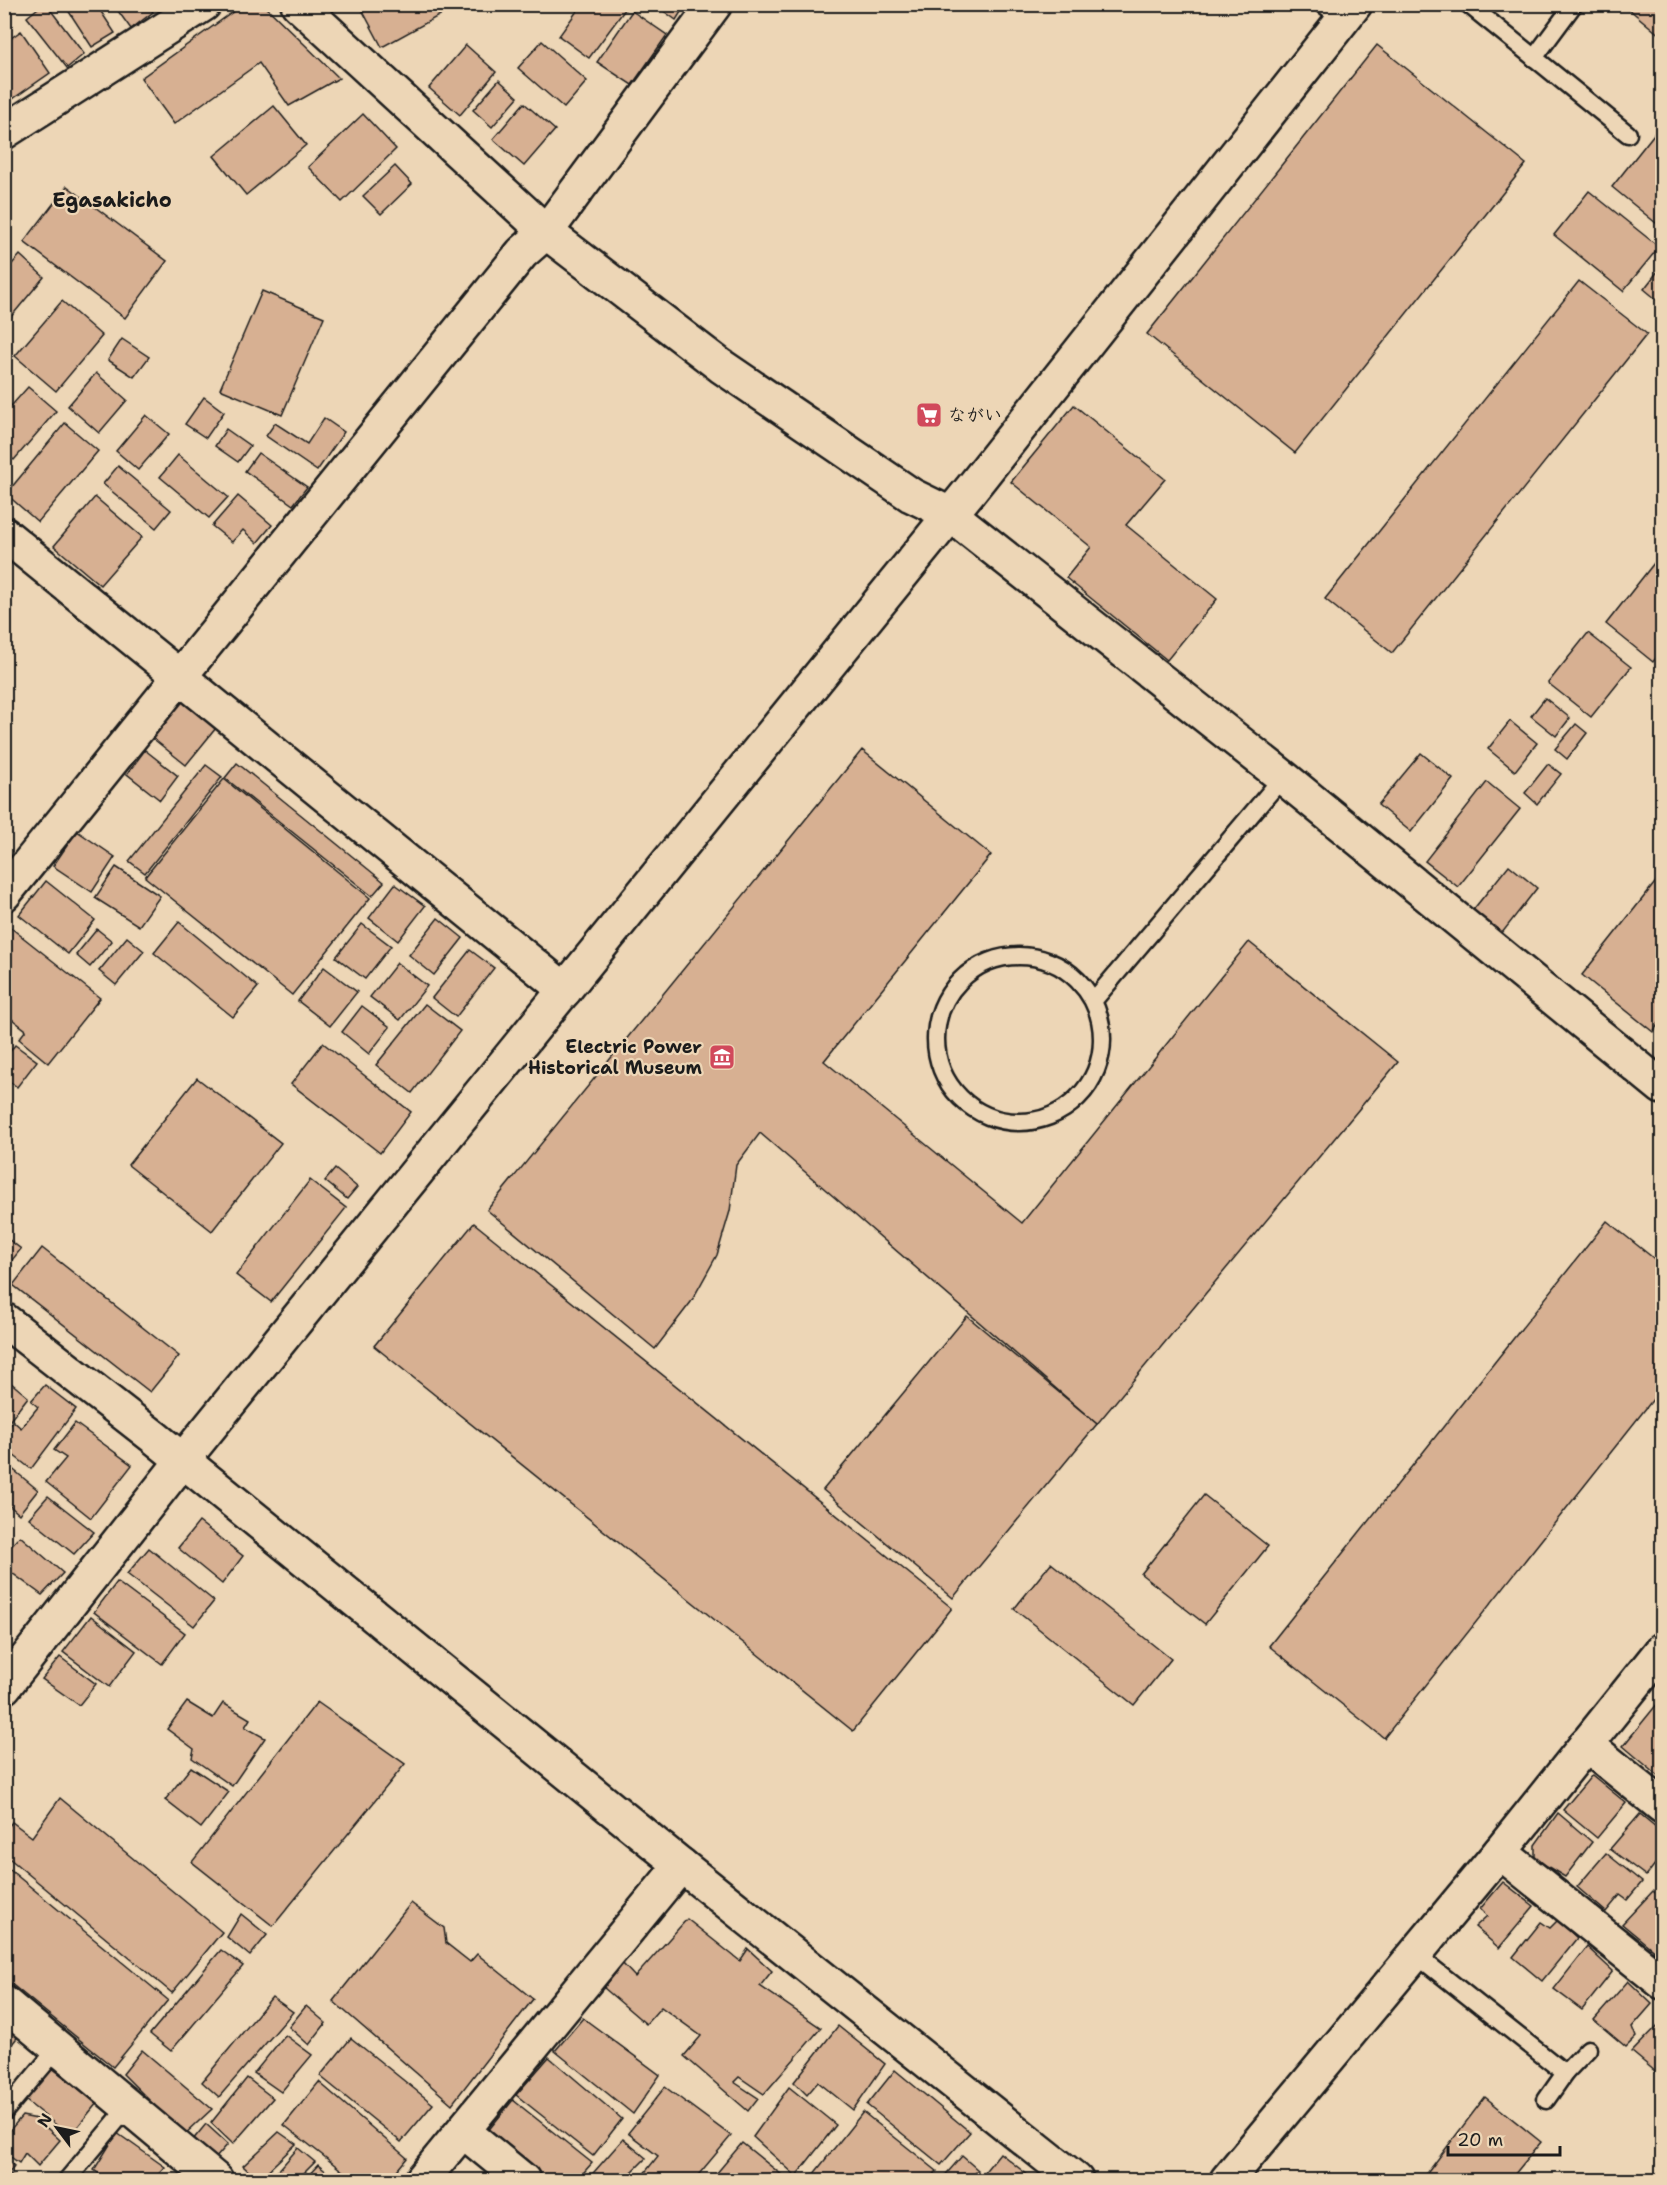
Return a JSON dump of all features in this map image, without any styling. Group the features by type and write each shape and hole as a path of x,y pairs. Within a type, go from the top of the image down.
{"street":[{"path":"4,132 204,4"},
{"path":"298,4 546,232 721,366 911,495 950,514 1283,777 1662,1087"},
{"path":"4,894 522,253 546,232 715,4"},
{"path":"4,1687 183,1460 950,514 1340,9"},
{"path":"4,534 565,990"},
{"path":"4,1320 183,1460 681,1865 1076,2181"},
{"path":"1227,2181 1500,1852 1662,1650"},
{"path":"1586,1744 1662,1806"},
{"path":"1500,1852 1662,1982"},
{"path":"422,2181 681,1865"},
{"path":"4,2003 216,2181"},
{"path":"463,2131 523,2181"}],"lane":[{"path":"1468,4 1628,134"},
{"path":"1534,58 1574,4"},
{"path":"1094,1000 1283,777"},
{"path":"1017,954 1045,958 1071,972 1094,1000 1103,1028 1101,1057 1090,1085 1070,1106 1044,1119 1028,1122 999,1120 972,1109 948,1084 937,1056 936,1027 945,999 963,976 988,960 1017,954"},
{"path":"1415,1954 1565,2073"},
{"path":"4,2112 58,2048"},
{"path":"1546,2100 1565,2073 1588,2049"},
{"path":"67,2181 128,2107"}],"building":[{"path":"46,4 84,54 67,68 27,17"},
{"path":"64,4 96,4 115,33 92,47"},
{"path":"113,4 148,4 153,12 131,29"},
{"path":"244,4 263,4 339,78 289,106 259,63 174,124 141,78"},
{"path":"359,4 440,4 444,13 382,47"},
{"path":"582,4 629,4 589,58 559,36"},
{"path":"654,4 686,4 676,20"},
{"path":"1623,4 1662,4 1662,37"},
{"path":"632,11 667,35 632,85 597,62"},
{"path":"21,31 50,73 4,105 4,43"},
{"path":"542,41 587,81 564,108 518,68"},
{"path":"466,45 496,72 460,115 429,88"},
{"path":"1377,45 1526,164 1295,453 1147,334"},
{"path":"499,80 518,97 492,127 473,110"},
{"path":"524,103 555,130 524,166 493,139"},
{"path":"274,106 306,145 246,195 214,156"},
{"path":"363,114 396,149 342,202 308,167"},
{"path":"1662,124 1662,228 1612,187"},
{"path":"395,166 412,184 381,214 363,196"},
{"path":"67,186 167,261 125,318 24,242"},
{"path":"1589,191 1659,247 1623,291 1554,235"},
{"path":"20,255 44,277 5,324 4,273"},
{"path":"1662,266 1662,304 1644,289"},
{"path":"1579,281 1647,334 1392,653 1325,599"},
{"path":"262,291 324,317 282,415 220,389"},
{"path":"62,301 102,336 56,391 15,356"},
{"path":"122,339 149,357 134,377 108,360"},
{"path":"96,373 127,400 99,433 68,406"},
{"path":"28,387 56,411 14,460 4,452 4,414"},
{"path":"204,397 224,412 206,438 185,424"},
{"path":"1074,405 1165,479 1126,525 1217,599 1167,660 1066,578 1091,547 1011,482"},
{"path":"146,415 169,434 138,470 116,451"},
{"path":"324,418 344,432 317,471 266,436 275,423 307,444"},
{"path":"65,423 98,451 38,522 6,494"},
{"path":"226,429 250,446 238,462 215,446"},
{"path":"258,453 307,487 293,505 245,471"},
{"path":"178,455 228,497 209,518 160,477"},
{"path":"118,466 171,510 156,528 103,484"},
{"path":"238,496 272,525 257,543 243,530 232,542 212,526"},
{"path":"95,497 142,537 100,585 54,546"},
{"path":"1662,553 1662,650 1653,662 1606,624"},
{"path":"1588,633 1631,667 1591,717 1548,683"},
{"path":"1545,698 1570,718 1556,736 1531,716"},
{"path":"180,700 216,728 186,765 151,737"},
{"path":"1510,721 1537,743 1515,771 1488,749"},
{"path":"1576,724 1587,733 1567,759 1555,749"},
{"path":"145,750 178,776 160,800 127,774"},
{"path":"862,750 991,855 824,1061 1022,1223 1249,942 1398,1062 1097,1424 760,1133 736,1165 730,1211 717,1255 691,1302 655,1349 487,1210"},
{"path":"1421,753 1453,779 1411,832 1378,805"},
{"path":"237,763 384,882 372,896 225,778"},
{"path":"1548,764 1561,774 1537,804 1525,793"},
{"path":"206,765 222,777 145,873 129,861"},
{"path":"224,779 370,898 292,995 145,877"},
{"path":"1487,782 1520,809 1458,887 1425,861"},
{"path":"77,831 115,857 92,892 53,866"},
{"path":"1509,865 1537,888 1502,933 1473,910"},
{"path":"116,867 160,896 139,926 95,898"},
{"path":"1662,874 1662,1019 1653,1032 1582,975"},
{"path":"46,881 95,920 68,954 19,915"},
{"path":"395,884 425,906 398,941 369,918"},
{"path":"438,918 463,938 434,975 409,955"},
{"path":"179,922 258,987 233,1017 154,953"},
{"path":"6,924 100,998 48,1063 19,1039 26,1030 4,1013"},
{"path":"362,924 391,946 365,979 336,957"},
{"path":"97,929 112,941 90,967 76,955"},
{"path":"127,937 144,951 116,985 99,971"},
{"path":"470,950 494,968 456,1017 432,998"},
{"path":"397,963 427,986 400,1020 370,997"},
{"path":"324,967 357,992 330,1026 298,1001"},
{"path":"425,1004 460,1031 412,1093 376,1065"},
{"path":"362,1006 390,1027 369,1054 342,1032"},
{"path":"323,1043 411,1112 380,1153 291,1084"},
{"path":"15,1045 37,1061 17,1087 4,1077 4,1059"},
{"path":"197,1078 281,1143 212,1231 128,1165"},
{"path":"335,1169 357,1187 347,1199 325,1181"},
{"path":"310,1180 346,1208 271,1302 236,1275"},
{"path":"1607,1221 1662,1265 1662,1388 1384,1738 1269,1646"},
{"path":"474,1223 952,1608 853,1731 374,1346"},
{"path":"4,1236 21,1249 4,1270"},
{"path":"42,1248 179,1356 150,1392 13,1285"},
{"path":"967,1316 1097,1424 953,1598 823,1490"},
{"path":"4,1377 28,1397 4,1428"},
{"path":"45,1385 76,1409 31,1469 4,1448 4,1435 13,1421 21,1428 38,1407 31,1401"},
{"path":"75,1423 132,1465 91,1518 46,1482 66,1458 54,1450"},
{"path":"4,1462 38,1490 19,1514 4,1501"},
{"path":"1204,1495 1268,1546 1205,1624 1141,1574"},
{"path":"48,1496 94,1532 74,1554 29,1518"},
{"path":"199,1522 243,1556 222,1584 178,1548"},
{"path":"20,1536 63,1573 42,1595 4,1567 4,1553"},
{"path":"149,1548 214,1601 194,1626 127,1574"},
{"path":"1051,1563 1171,1659 1134,1705 1014,1609"},
{"path":"117,1582 185,1633 162,1664 94,1612"},
{"path":"91,1616 136,1651 109,1687 63,1652"},
{"path":"60,1657 96,1684 79,1705 42,1679"},
{"path":"1662,1698 1662,1779 1623,1746"},
{"path":"187,1702 213,1718 223,1703 250,1719 245,1727 265,1738 232,1786 192,1758 194,1749 167,1729"},
{"path":"317,1702 405,1764 273,1926 192,1862"},
{"path":"191,1767 229,1792 201,1828 165,1800"},
{"path":"1592,1775 1626,1803 1597,1838 1563,1810"},
{"path":"60,1798 222,1932 172,1993 4,1854 4,1832 12,1822 32,1837"},
{"path":"1558,1813 1592,1842 1565,1877 1535,1859 1535,1845"},
{"path":"1640,1814 1662,1832 1662,1855 1646,1876 1610,1849"},
{"path":"1606,1853 1642,1882 1627,1900 1620,1895 1606,1912 1577,1887"},
{"path":"4,1865 168,2000 113,2067 4,1978"},
{"path":"1503,1882 1534,1906 1499,1948 1475,1927 1487,1916 1480,1909"},
{"path":"1653,1891 1662,1899 1662,1945 1656,1952 1622,1924"},
{"path":"411,1903 444,1928 446,1943 470,1962 477,1954 533,1999 452,2104 333,2001"},
{"path":"241,1914 267,1935 250,1956 227,1937"},
{"path":"687,1919 740,1961 748,1949 772,1971 760,1986 821,2028 764,2094 739,2077 734,2082 758,2098 748,2111 684,2056 701,2036 661,2007 646,2024 604,1988 622,1963 635,1977"},
{"path":"1558,1920 1577,1938 1542,1981 1513,1957 1541,1922 1550,1928"},
{"path":"1587,1947 1613,1971 1582,2010 1554,1989"},
{"path":"221,1950 243,1966 171,2051 150,2034"},
{"path":"1628,1981 1652,2004 1632,2027 1636,2037 1626,2047 1594,2020"},
{"path":"272,1997 293,2012 219,2097 202,2082"},
{"path":"306,2006 326,2023 309,2045 289,2027"},
{"path":"583,2018 660,2075 633,2114 555,2051"},
{"path":"4,2019 20,2034 4,2054"},
{"path":"1662,2021 1662,2077 1632,2052"},
{"path":"838,2026 885,2064 853,2110 818,2082 807,2095 794,2082"},
{"path":"285,2035 312,2055 281,2092 254,2073"},
{"path":"351,2038 433,2104 401,2142 320,2076"},
{"path":"142,2050 212,2109 184,2135 123,2074"},
{"path":"549,2057 622,2119 593,2156 516,2095"},
{"path":"52,2068 97,2103 70,2136 25,2100"},
{"path":"895,2070 970,2132 941,2165 867,2105"},
{"path":"247,2078 273,2098 233,2144 211,2123"},
{"path":"319,2082 407,2158 389,2180 354,2180 284,2125"},
{"path":"665,2087 731,2136 694,2180 639,2180 658,2156 628,2133"},
{"path":"789,2087 836,2125 796,2176 753,2137"},
{"path":"1485,2097 1541,2142 1510,2180 1422,2180"},
{"path":"513,2100 592,2163 577,2180 546,2180 487,2132"},
{"path":"863,2112 937,2171 929,2180 809,2180"},
{"path":"22,2116 37,2119 60,2140 38,2166 25,2153 19,2163 4,2152 4,2137"},
{"path":"206,2124 228,2144 215,2159 192,2141"},
{"path":"279,2132 296,2144 258,2180 243,2166"},
{"path":"117,2133 165,2167 153,2180 108,2180 94,2170"},
{"path":"623,2139 646,2158 624,2180 587,2180"},
{"path":"742,2143 788,2180 711,2180"},
{"path":"298,2148 315,2162 297,2180 270,2180"},
{"path":"1000,2153 1034,2180 978,2180"},
{"path":"962,2156 978,2170 969,2180 941,2180"},
{"path":"4,2158 14,2166 9,2173 17,2180 4,2180"},
{"path":"318,2165 334,2178 332,2180 304,2180"}],"place":[{"name":"ながい","path":"929,415"},
{"name":"Electric Power Historical Museum","path":"722,1057"}],"district":[{"name":"Egasakicho","path":"112,200"}]}
